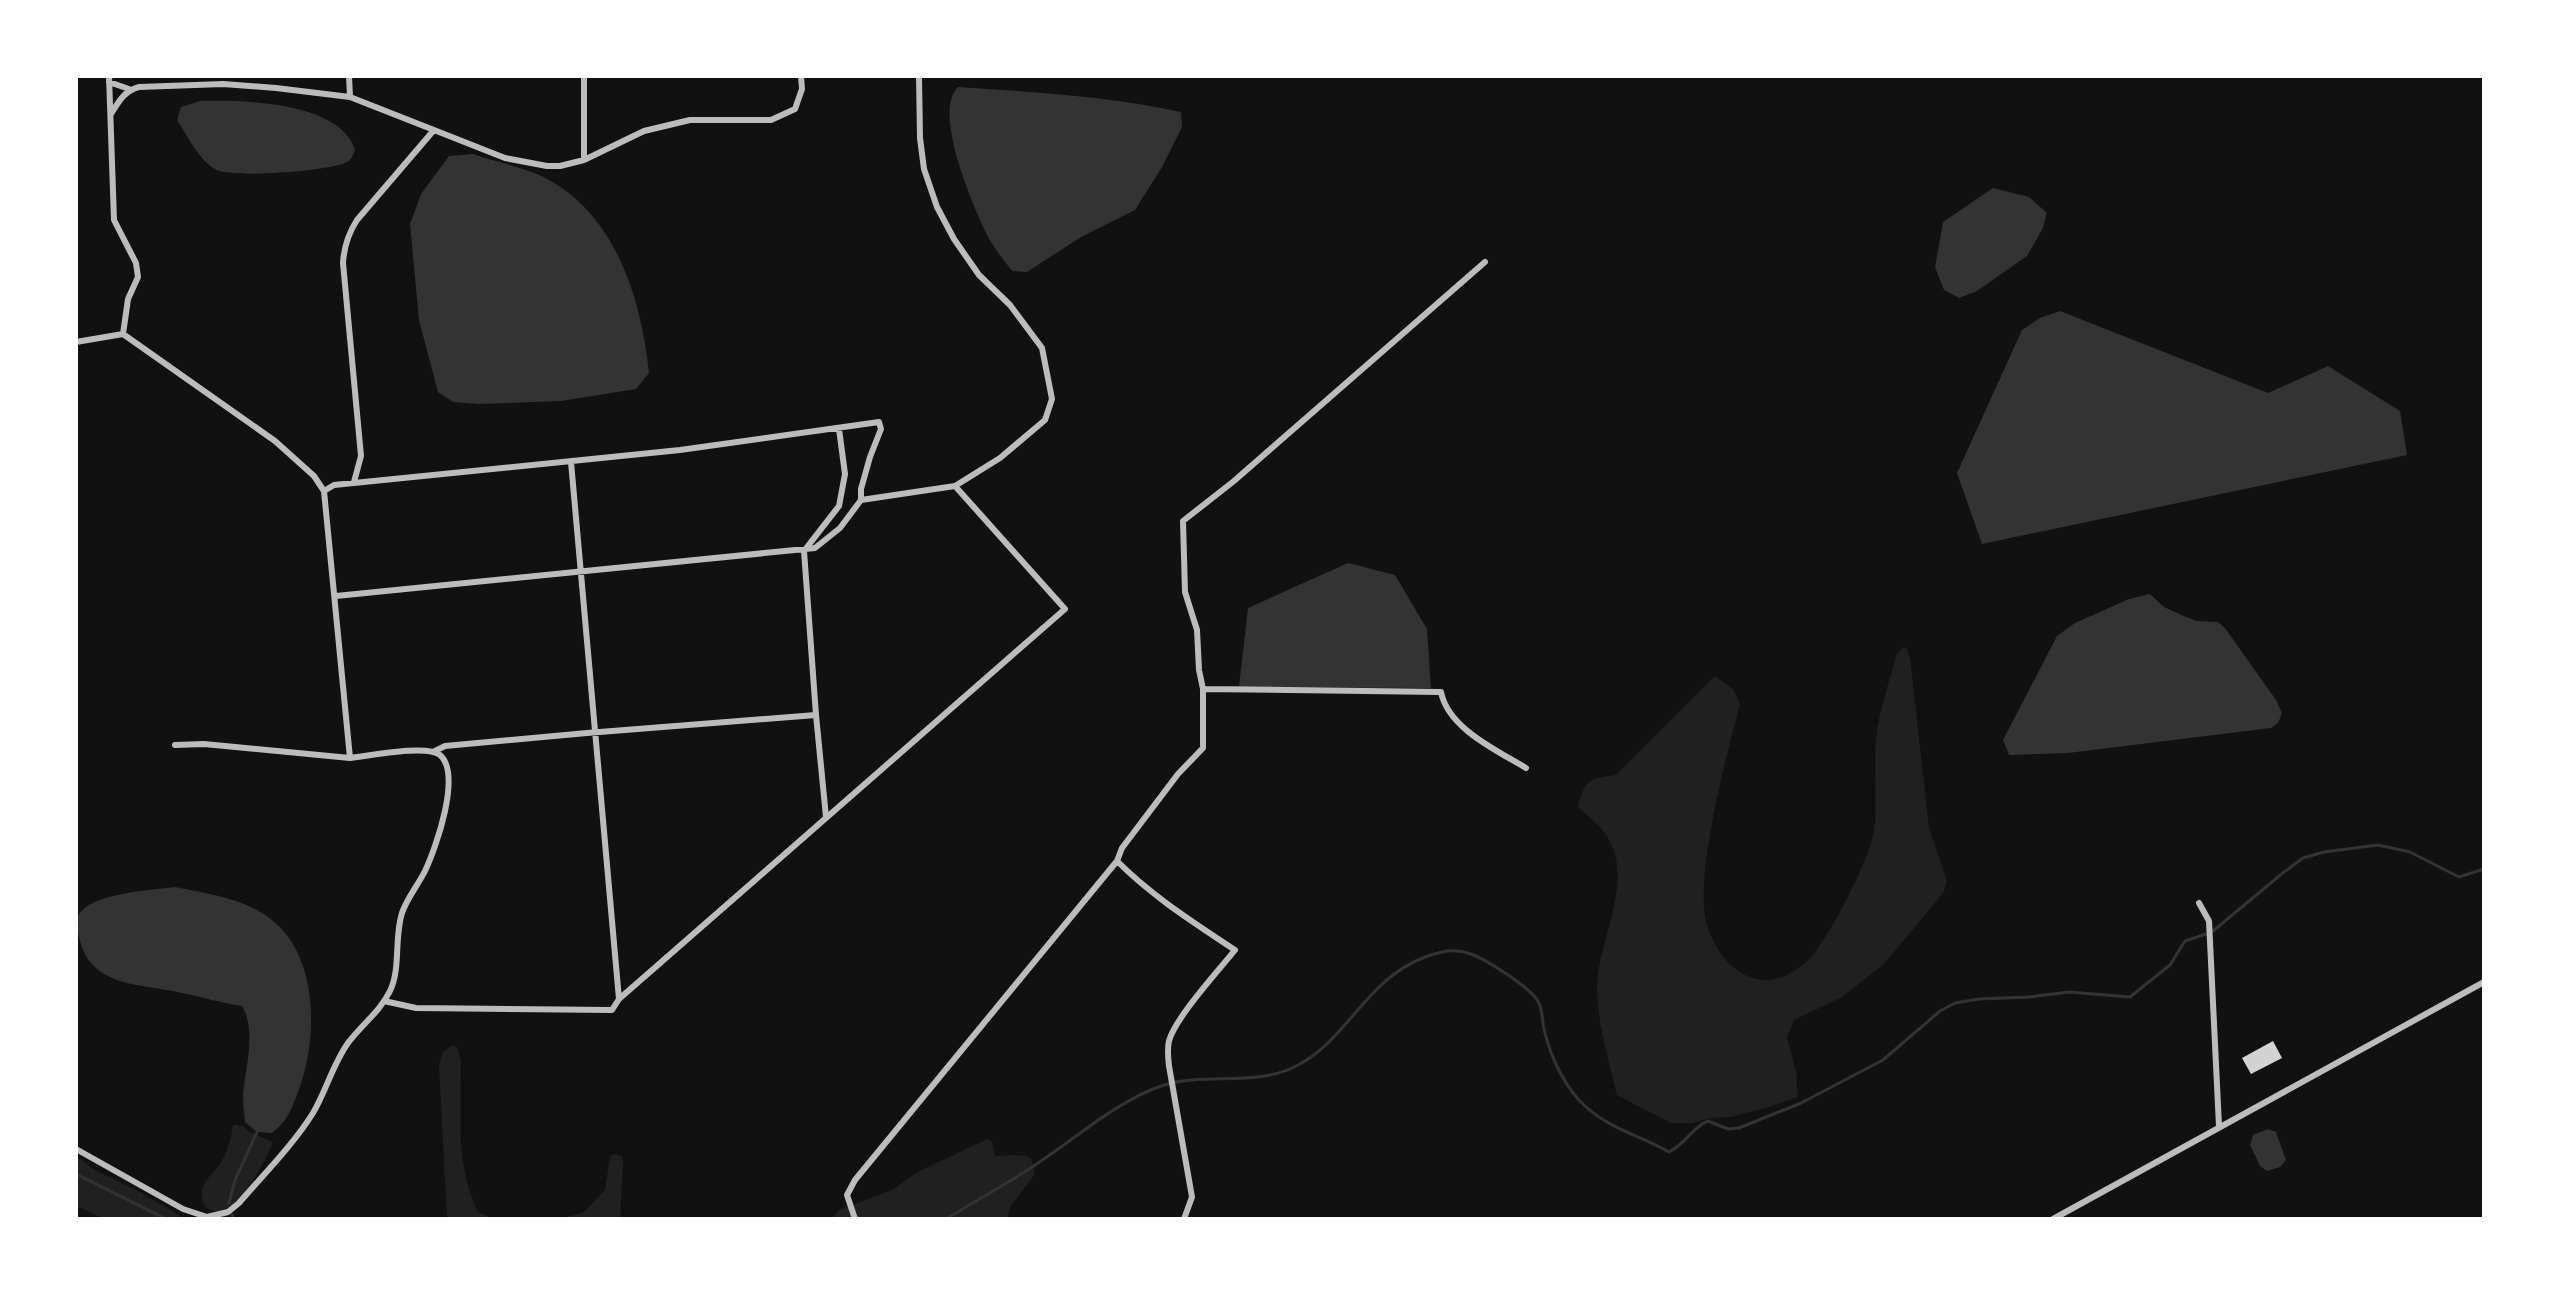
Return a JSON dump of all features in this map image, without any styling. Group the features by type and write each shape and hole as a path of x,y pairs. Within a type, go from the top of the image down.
{"street":[{"path":"349,76 350,97"},
{"path":"584,76 584,160"},
{"path":"123,334 128,299 138,277 136,263 114,220 109,79 129,89 223,84 350,97 505,158 560,166 584,160 644,131 690,120 771,120 795,109 802,89 801,76"},
{"path":"861,500 955,486 1000,458 1045,420 1052,399 1042,348 1010,305 979,275 937,207 924,169 919,76"},
{"path":"109,118 129,89"},
{"path":"354,482 361,456 344,247 347,235 357,220 434,130"},
{"path":"855,1219 847,1195 855,1180 1117,861 1122,848 1178,774 1203,748 1203,689 1197,630 1185,592 1183,521 1234,481 1485,262"},
{"path":"76,342 123,334 275,441 314,476 324,491 350,758"},
{"path":"324,491 334,485 354,482 571,462 879,422 881,429 870,457 861,500 828,540 815,548 336,596"},
{"path":"826,817 804,551 839,506 845,474 839,429"},
{"path":"571,462 619,999"},
{"path":"384,1001 416,1008 612,1010 619,999 1065,609 955,486"},
{"path":"1203,689 1441,692 1444,707 1486,746 1526,768"},
{"path":"435,751 445,746 816,715"},
{"path":"76,1149 183,1209 207,1217 228,1212 239,1203 313,1113 348,1043 372,1020 384,1001 395,977 397,935 403,912 434,850 446,804 447,765 435,751 426,749 350,758 200,743 175,745"},
{"path":"1117,861 1140,885 1173,910 1235,950 1194,1002 1170,1038 1167,1051 1192,1197 1184,1219"},
{"path":"2199,903 2209,921 2219,1126"},
{"path":"2053,1219 2484,982"}],"shaded area":[{"path":"958,87 1070,95 1154,107 1181,112 1182,127 1135,210 1081,237 1027,272 1012,271 987,235 958,160 950,117 951,99"},
{"path":"200,101 263,103 309,112 345,133 355,149 345,163 319,169 279,173 224,172 204,160 177,120 181,107"},
{"path":"473,154 537,174 564,189 586,209 604,232 619,257 639,314 649,373 636,389 561,401 480,404 453,402 438,392 419,320 410,224 421,194 449,156"},
{"path":"1993,188 2029,197 2047,213 2042,230 2027,256 1977,291 1959,298 1944,290 1935,267 1943,222"},
{"path":"2060,311 2268,393 2328,366 2400,411 2407,455 1982,544 1957,473 2022,330 2040,318"},
{"path":"1348,563 1395,575 1427,629 1431,688 1239,687 1248,608"},
{"path":"2150,594 2164,607 2186,617 2218,622 2225,628 2276,700 2282,713 2278,723 2271,728 2068,753 2009,755 2003,740 2057,636 2075,623 2129,599"},
{"path":"1903,647 1907,649 1910,659 1929,828 1947,881 1943,893 1884,964 1842,997 1794,1020 1787,1037 1796,1072 1798,1097 1731,1117 1671,1123 1617,1095 1602,1030 1597,991 1602,952 1617,891 1618,871 1614,851 1605,833 1578,807 1586,785 1594,779 1616,775 1715,676 1733,689 1740,704 1708,848 1704,878 1707,925 1724,958 1737,970 1762,980 1780,978 1810,958 1823,941 1866,857 1875,819 1877,729 1896,656"},
{"path":"175,887 226,898 262,913 288,937 299,956 310,1001 309,1049 294,1104 272,1133 257,1132 245,1122 243,1096 249,1027 242,1006 118,980 95,967 82,947 77,923 84,909 122,894"},
{"path":"452,1045 457,1047 461,1061 463,1157 478,1212 493,1218 563,1218 584,1212 605,1190 610,1157 614,1154 622,1156 623,1163 620,1219 447,1219 439,1064 443,1052"},
{"path":"233,1125 243,1126 249,1132 273,1142 242,1195 234,1204 214,1211 204,1206 203,1186 226,1153"},
{"path":"2268,1129 2276,1132 2286,1160 2280,1167 2267,1171 2260,1166 2250,1145 2253,1135"},
{"path":"987,1139 992,1142 995,1156 1023,1155 1031,1158 1035,1174 1011,1206 1007,1219 832,1219 839,1210 892,1190 916,1173"},
{"path":"76,1155 93,1169 186,1219 105,1219 76,1206"}],"building":[{"path":"2273,1041 2282,1058 2251,1074 2242,1058"}],"waterway":[{"path":"2213,931 2303,858 2324,852 2378,845 2410,852 2459,877 2484,869"},
{"path":"946,1219 1019,1176 1143,1093 1178,1082 1265,1076 1298,1065 1331,1040 1387,980 1404,967 1443,952 1459,951 1478,957 1528,990 1539,1003 1555,1063 1578,1099 1605,1121 1669,1152 1708,1121 1728,1129 1739,1128 1801,1103 1883,1060 1940,1011 1955,1003 2069,992 2130,997 2170,965 2185,941 2206,934"},
{"path":"229,1203 235,1180 257,1132"},
{"path":"76,1174 166,1219"},
{"path":"232,1215 233,1219"}]}
